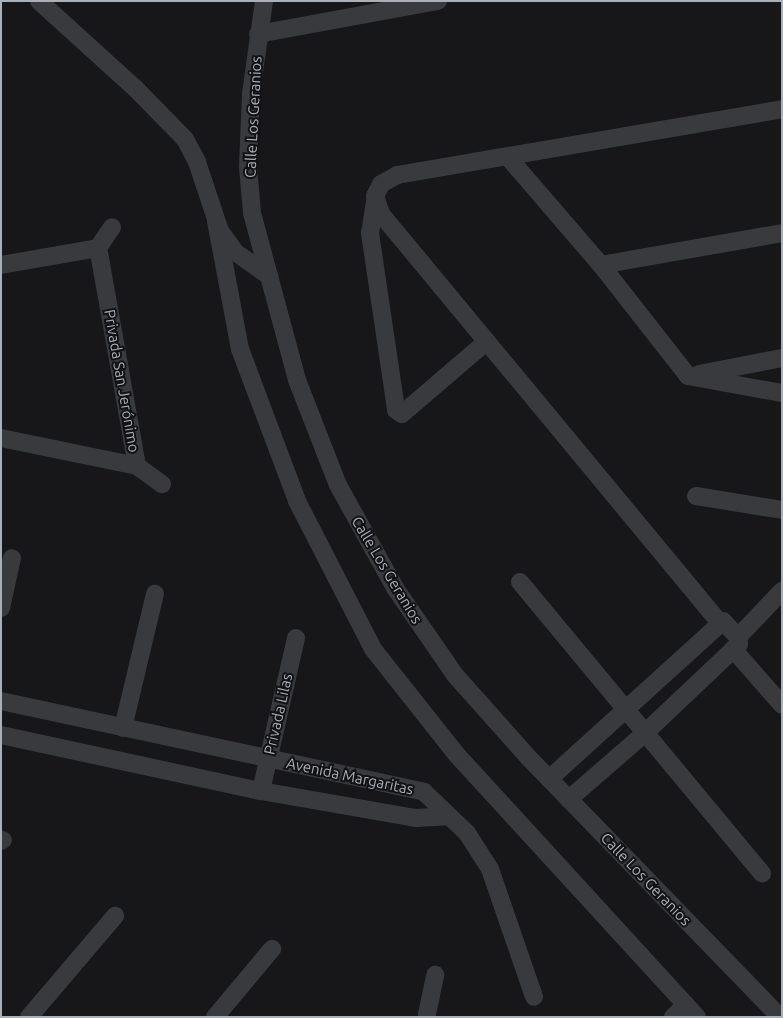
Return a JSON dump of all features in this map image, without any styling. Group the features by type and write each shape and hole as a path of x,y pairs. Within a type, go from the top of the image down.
{"street":[{"path":"39,1 135,88 185,139 197,162 216,221 240,349 297,502 373,649 457,755 692,1011 673,1017"},
{"name":"Calle Los Geranios","path":"264,1 258,34 248,167 252,213 297,380 338,485 395,588 454,676 549,779 780,1017"},
{"path":"258,34 438,1"},
{"path":"486,342 402,414 396,410 370,233 380,184 397,175 782,109"},
{"path":"508,157 601,265 688,376 782,394"},
{"path":"375,202 381,214 720,624"},
{"path":"216,221 236,252 269,276"},
{"path":"1,266 98,248 112,227"},
{"path":"601,265 782,233"},
{"name":"Privada San Jerónimo","path":"1,438 137,466 98,248"},
{"path":"688,376 782,358"},
{"path":"137,466 162,484"},
{"path":"696,496 782,510"},
{"path":"1,608 12,558"},
{"path":"520,582 762,874"},
{"path":"569,799 645,733 736,643 775,602 782,591"},
{"path":"123,728 155,594"},
{"path":"549,779 723,621 736,643 782,704"},
{"name":"Privada Lilas","path":"261,791 296,638"},
{"name":"Avenida Margaritas","path":"1,701 424,792 449,816"},
{"name":"Avenida Margaritas","path":"1,735 261,791 416,818 449,816"},
{"path":"449,816 467,833 490,870 534,997"},
{"path":"29,1017 115,916"},
{"path":"215,1017 272,949"},
{"path":"428,1016 435,975"}]}
